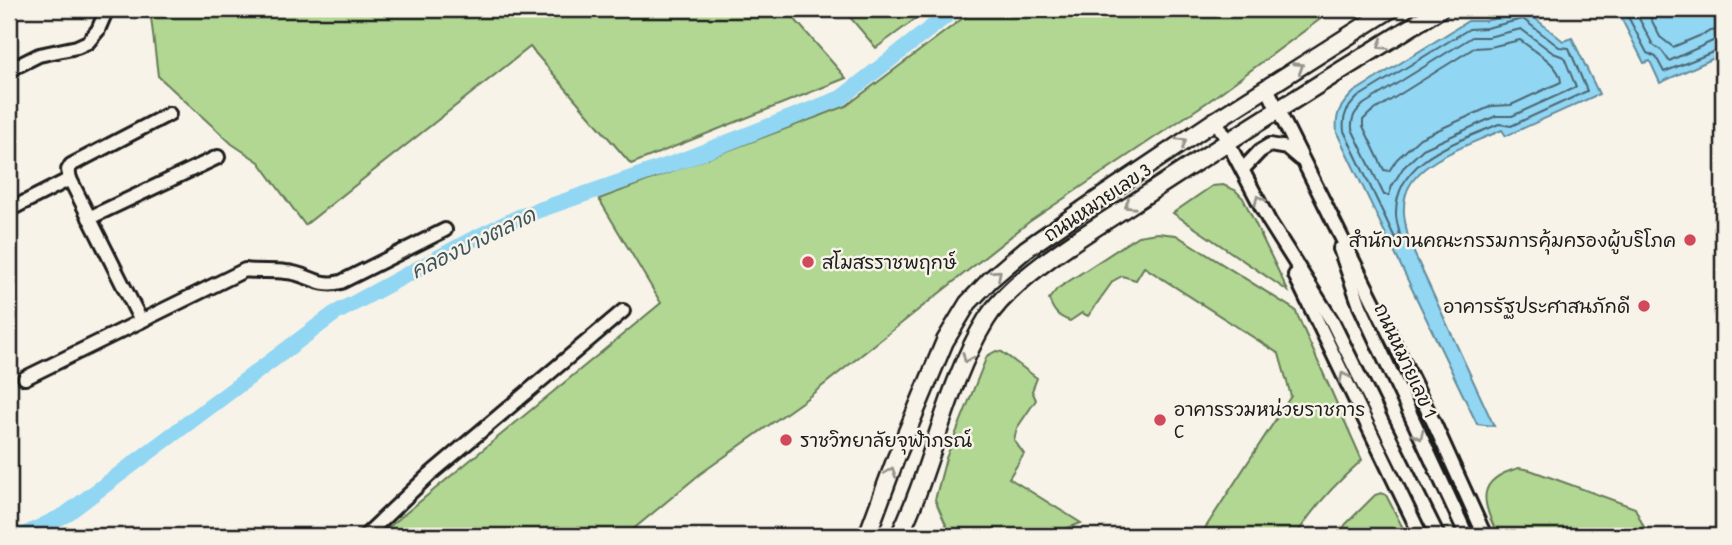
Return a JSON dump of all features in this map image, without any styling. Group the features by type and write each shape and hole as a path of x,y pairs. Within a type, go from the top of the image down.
{"street":[{"path":"9,69 39,55 88,42 98,30 107,9"},
{"name":"ถนนหมายเลข 3","path":"867,536 945,341 968,303 990,280 1026,249 1216,120 1391,9"},
{"name":"ถนนหมายเลข 3","path":"899,536 967,357 987,318 1004,298 1043,264 1227,141 1440,9"},
{"name":"ถนนหมายเลข 1","path":"1267,88 1433,421 1485,536"},
{"path":"141,321 70,180 68,170 71,165 169,114"},
{"path":"1216,120 1269,221 1421,536"},
{"path":"1243,169 1264,147 1276,144 1287,148 1307,167"},
{"path":"89,218 218,157"},
{"path":"9,209 70,180"},
{"name":"ถนนหมายเลข 1","path":"1321,195 1360,306 1467,536"},
{"path":"1269,221 1332,321 1438,536"},
{"path":"25,379 245,270 267,273 285,271 329,285 341,282 445,230"},
{"path":"365,536 428,476 622,311"}],"green space":[{"path":"150,9 786,9 846,78 631,164 530,47 305,225 259,162 232,144 158,76"},
{"path":"843,9 929,9 876,48"},
{"name":"สโมสรราชพฤกษ์","path":"975,9 1334,9 1209,101 1029,222 806,399 700,474 625,536 378,536 661,303 599,199 846,106"},
{"path":"1223,185 1235,190 1243,198 1288,291 1173,213 1212,186"},
{"path":"1157,233 1176,235 1295,310 1362,460 1326,496 1296,536 1200,536 1291,396 1279,354 1144,267 1136,280 1122,276 1113,281 1088,316 1082,313 1070,321 1054,310 1049,299 1057,289 1138,236"},
{"path":"996,351 1002,352 1037,378 1032,391 1036,400 1017,428 1014,440 1024,454 1009,478 1081,523 1049,535 1016,530 999,536 951,536 935,500 946,458 987,356"},
{"path":"1519,468 1635,508 1648,536 1498,536 1486,503 1488,486 1504,473"},
{"path":"1375,495 1386,495 1407,536 1338,536 1346,524"}],"water":[{"path":"1723,9 1723,54 1660,83 1650,61 1644,63 1617,10"},
{"path":"1526,11 1563,41 1572,38 1599,94 1506,136 1502,130 1446,154 1412,182 1404,206 1409,242 1494,426 1477,424 1337,133 1337,120 1342,106 1354,92 1468,21 1485,21"}],"waterway":[{"name":"คลองบางตลาด","path":"22,536 65,515 334,314 519,217 683,160 841,98 955,9"}],"place":[{"name":"สำนักงานคณะกรรมการคุ้มครองผู้บริโภค","path":"1690,240"},
{"name":"สโมสรราชพฤกษ์","path":"808,262"},
{"name":"อาคารรัฐประศาสนภักดี","path":"1644,306"},
{"name":"อาคารรวมหน่วยราชการ C","path":"1160,420"},
{"name":"ราชวิทยาลัยจุฬาภรณ์","path":"786,440"}]}
